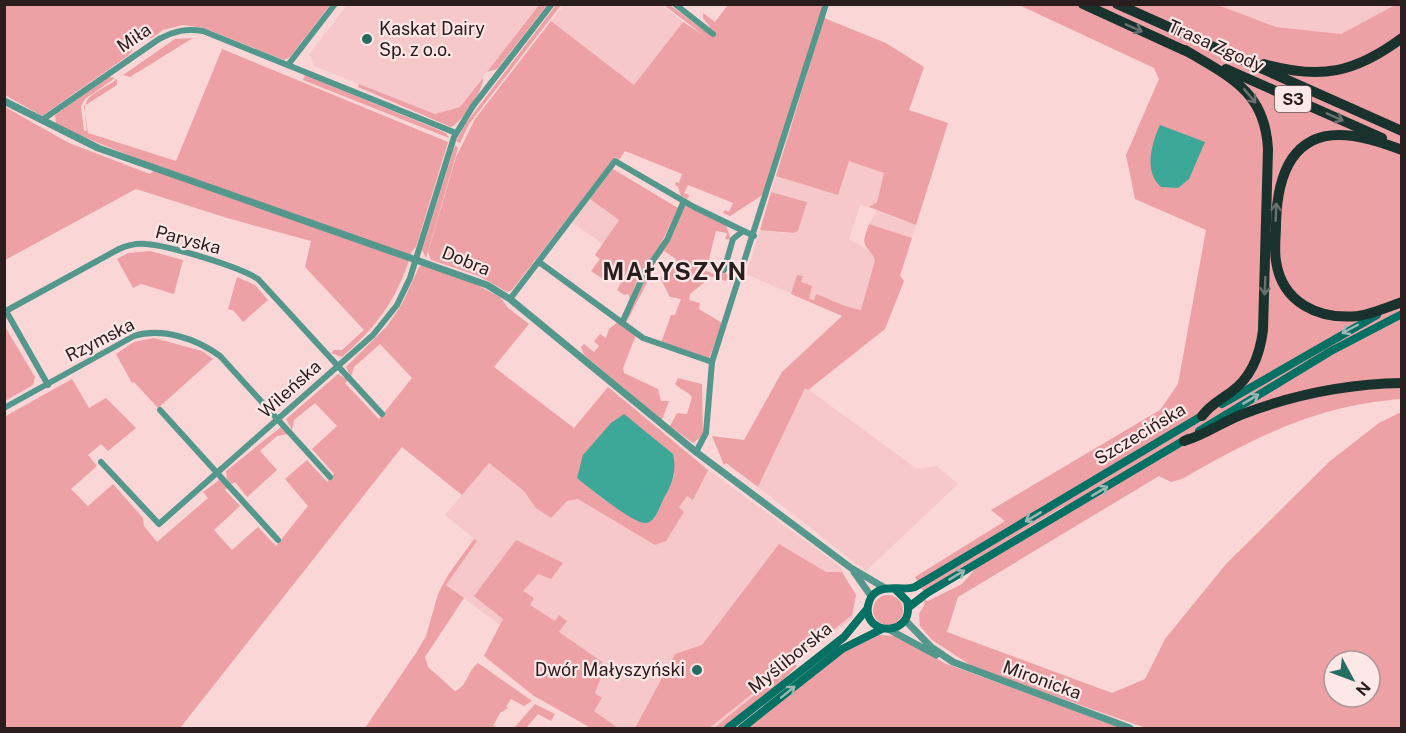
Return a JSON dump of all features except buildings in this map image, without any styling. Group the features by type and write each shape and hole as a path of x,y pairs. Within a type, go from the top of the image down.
{"highway":[{"name":"Trasa Zgody","path":"1083,4 1401,148"},
{"name":"Trasa Zgody","path":"1117,4 1401,131"},
{"path":"1223,52 1288,70 1319,74 1365,61 1401,38"},
{"path":"1185,50 1229,76 1254,98 1267,131 1268,149 1263,320 1260,349 1255,363 1242,382 1210,405 1202,416"},
{"path":"1401,148 1352,135 1332,135 1302,147 1284,169 1278,186 1276,260 1279,274 1292,296 1307,309 1319,314 1360,315 1401,302"},
{"path":"1184,441 1197,437 1240,415 1300,395 1330,388 1401,383"}],"main road":[{"name":"Szczecińska","path":"895,589 906,590 918,585 1332,339 1401,302"},
{"name":"Szczecińska","path":"909,607 981,560 1313,362 1401,314"},
{"path":"885,588 895,589 904,596 909,607 901,625 885,629 871,621 867,609 872,596 885,588"},
{"name":"Myśliborska","path":"729,729 844,637 867,609"},
{"name":"Myśliborska","path":"742,729 842,649 885,629"}],"street":[{"path":"288,65 335,4"},
{"path":"416,258 447,154 456,133 552,4"},
{"path":"675,4 713,34"},
{"path":"696,452 706,433 712,362 826,4"},
{"name":"Miła","path":"42,120 159,39 180,30 203,31 456,133"},
{"name":"Dobra","path":"4,101 99,148 477,280 510,299 696,452 851,568 885,588"},
{"path":"510,299 615,161 684,201 754,236"},
{"path":"622,322 645,272 667,240 684,201"},
{"path":"724,270 733,239 743,231"},
{"name":"Paryska","path":"5,312 119,249 135,244 152,244 252,276 382,414"},
{"name":"Wileńska","path":"100,462 159,524 338,367 390,316 406,287 416,258"},
{"path":"539,262 643,338 712,362"},
{"path":"5,312 48,385"},
{"name":"Rzymska","path":"4,408 134,336 151,332 164,334 199,343 213,351 279,419 330,477"},
{"path":"160,410 279,540"},
{"name":"Dobra","path":"851,568 872,596"},
{"name":"Mironicka","path":"905,620 944,658"},
{"name":"Mironicka","path":"885,629 944,658 1130,729"}],"shaded area":[{"path":"660,4 683,22 634,85 551,21 564,5"},
{"path":"4,5 330,5 290,57 284,60 204,28 183,25 163,30 152,38 142,40 135,45 129,55 42,116 5,95"},
{"path":"347,5 539,5 460,107 435,114 314,66 309,54"},
{"path":"539,5 547,5 497,69 487,72"},
{"path":"556,5 561,5 469,124 460,143 456,141 466,123"},
{"path":"664,5 670,5 706,32 710,27 703,18 703,13 715,22 728,5 823,5 764,194 730,216 723,213 725,210 729,212 733,203 688,185 684,193 689,195 688,199 681,196 675,185 676,182 679,183 682,174 625,151 619,160 615,157 512,290 507,292 479,276 431,260 428,252 456,157 475,119 551,21 634,85 683,22 702,34"},
{"path":"1019,5 1218,5 1276,27 1341,34 1395,5 1401,5 1401,399 1370,403 1313,416 1261,437 1182,479 1171,482 1159,476 958,597 947,632 1112,693 1145,679 1165,639 1226,564 1330,461 1379,423 1401,412 1401,728 1146,728 975,668 932,640 920,626 919,614 925,604 923,600 928,601 962,584 977,567 1069,513 1064,506 923,591 915,577 1005,521 991,510 1160,410 1178,384 1206,230 1135,199 1126,155 1159,79 1154,68"},
{"path":"1218,5 1395,5 1341,34 1276,27"},
{"path":"824,18 886,43 924,67 909,110 948,123 916,225 869,207 877,202 884,173 849,161 838,195 776,176"},
{"path":"193,38 130,77 123,75 175,39"},
{"path":"222,49 448,142 416,247 412,251 400,284 376,322 342,357 331,353 334,350 342,350 364,330 305,267 311,241 227,218 136,189 5,260 5,107 69,143 150,174 158,167 64,129 56,123 55,115 109,77 115,78 85,99 81,106 84,131 87,130 85,114 88,133 176,161"},
{"path":"305,75 446,133 449,138 303,80"},
{"path":"483,78 483,83 472,105 451,127 358,87 359,84 435,114 460,107"},
{"path":"117,79 117,85 86,105 93,94"},
{"path":"455,145 458,148 426,258 422,250"},
{"path":"849,161 884,173 877,202 869,207 860,205 849,239 879,256 860,323 746,274 760,230 794,234 798,231 807,202 771,192 776,176"},
{"path":"613,169 678,208 659,248 637,280 630,299 628,294 624,295 617,290 623,279 608,270 603,279 591,271 600,259 595,255 619,220 590,199"},
{"path":"771,192 807,202 798,231 794,233 760,230"},
{"path":"590,199 619,220 603,244 573,223"},
{"path":"686,204 726,225 731,240 725,239 727,233 716,231 706,271 714,274 716,269 737,279 735,282 728,277 726,281 705,275 706,281 690,294 689,300 700,303 699,309 722,323 709,359 661,343 671,315 675,315 681,299 670,297 660,278 676,259 664,251 651,269 653,271 626,323 624,321 639,288"},
{"path":"877,211 916,225 912,238 869,224"},
{"path":"869,224 912,238 900,276 904,281 885,329 808,390 805,388 758,487 726,463 724,465 712,436 744,440 782,372 842,316 791,294 797,275 803,276 801,282 812,286 809,299 814,300 816,294 861,310 875,260 864,243"},
{"path":"150,251 183,260 174,294 141,284 133,288 117,259 128,253"},
{"path":"423,265 471,282 500,297 508,308 529,324 494,367 574,428 608,387 708,470 693,500 687,496 679,507 684,512 666,541 655,545 578,499 567,501 551,518 536,508 524,491 489,463 462,495 402,447 180,728 5,728 4,417 72,379 89,408 106,398 136,428 108,451 101,444 88,455 97,466 71,489 88,506 113,484 143,518 144,526 157,542 208,498 203,492 219,480 228,487 225,490 240,506 214,530 232,550 258,527 276,546 308,506 285,479 307,460 327,482 334,474 312,449 337,426 315,403 294,420 292,430 286,419 338,374 348,380 345,383 379,419 412,378 380,344 354,367 351,377 346,367 387,326 402,304 419,267","holes":["675,473 655,518 643,523 604,500 577,478"]},
{"path":"237,277 255,285 268,300 243,322 234,311 228,309"},
{"path":"618,322 636,335 623,368 624,373 658,389 661,401 669,401 662,420 584,355 581,347 584,344 594,352 599,346 594,341 600,334 606,338 609,329"},
{"path":"4,325 35,377 33,385 5,401"},
{"path":"154,338 202,351 213,359 158,408 134,382 132,383 116,354 134,342"},
{"path":"678,378 702,384 703,435 693,443 670,426 677,413 687,414 692,397 675,384"},
{"path":"608,387 708,470 841,567 853,602 853,618 794,663 721,728 591,728 534,696 484,656 500,625 446,585 477,541 445,515 489,463 524,491"},
{"path":"805,387 917,469 937,466 958,484 866,571 758,487"},
{"path":"281,427 288,434 277,436 260,451 277,470 247,497 235,482 232,484 227,479 226,471"},
{"path":"474,539 477,541 446,585 464,598 425,657 428,667 455,691 463,686 478,663 532,701 524,706 511,699 506,707 508,708 500,713 493,726 501,728 365,728 426,636 438,594 448,575"},
{"path":"516,540 563,563 551,579 538,574 523,591 534,598 530,605 555,621 559,615 567,621 559,632 602,662 600,667 604,669 595,693 602,698 594,711 618,728 591,728 534,696 484,656 503,619 474,596"},
{"path":"779,544 826,572 842,572 856,595 852,615 709,728 635,728 675,654 702,645"},
{"path":"888,595 899,599 903,610 899,621 888,625 877,621 873,610 877,599"},
{"path":"878,635 898,636 944,663 1122,728 748,728 844,652"},
{"path":"794,663 797,666 781,682 723,728 714,728"},
{"path":"535,704 555,714 551,721 538,714 526,728 514,728"}],"water":[{"path":"1160,125 1205,142 1189,179 1178,188 1161,187 1152,173 1152,148"},
{"path":"624,414 673,454 674,472 671,482 655,516 646,523 622,512 577,478 583,455 611,423"}],"place":[{"name":"Kaskat Dairy Sp. z o.o.","path":"367,39"},
{"name":"Dwór Małyszyński","path":"697,670"}],"district":[{"name":"MAŁYSZYN","path":"675,272"}]}
